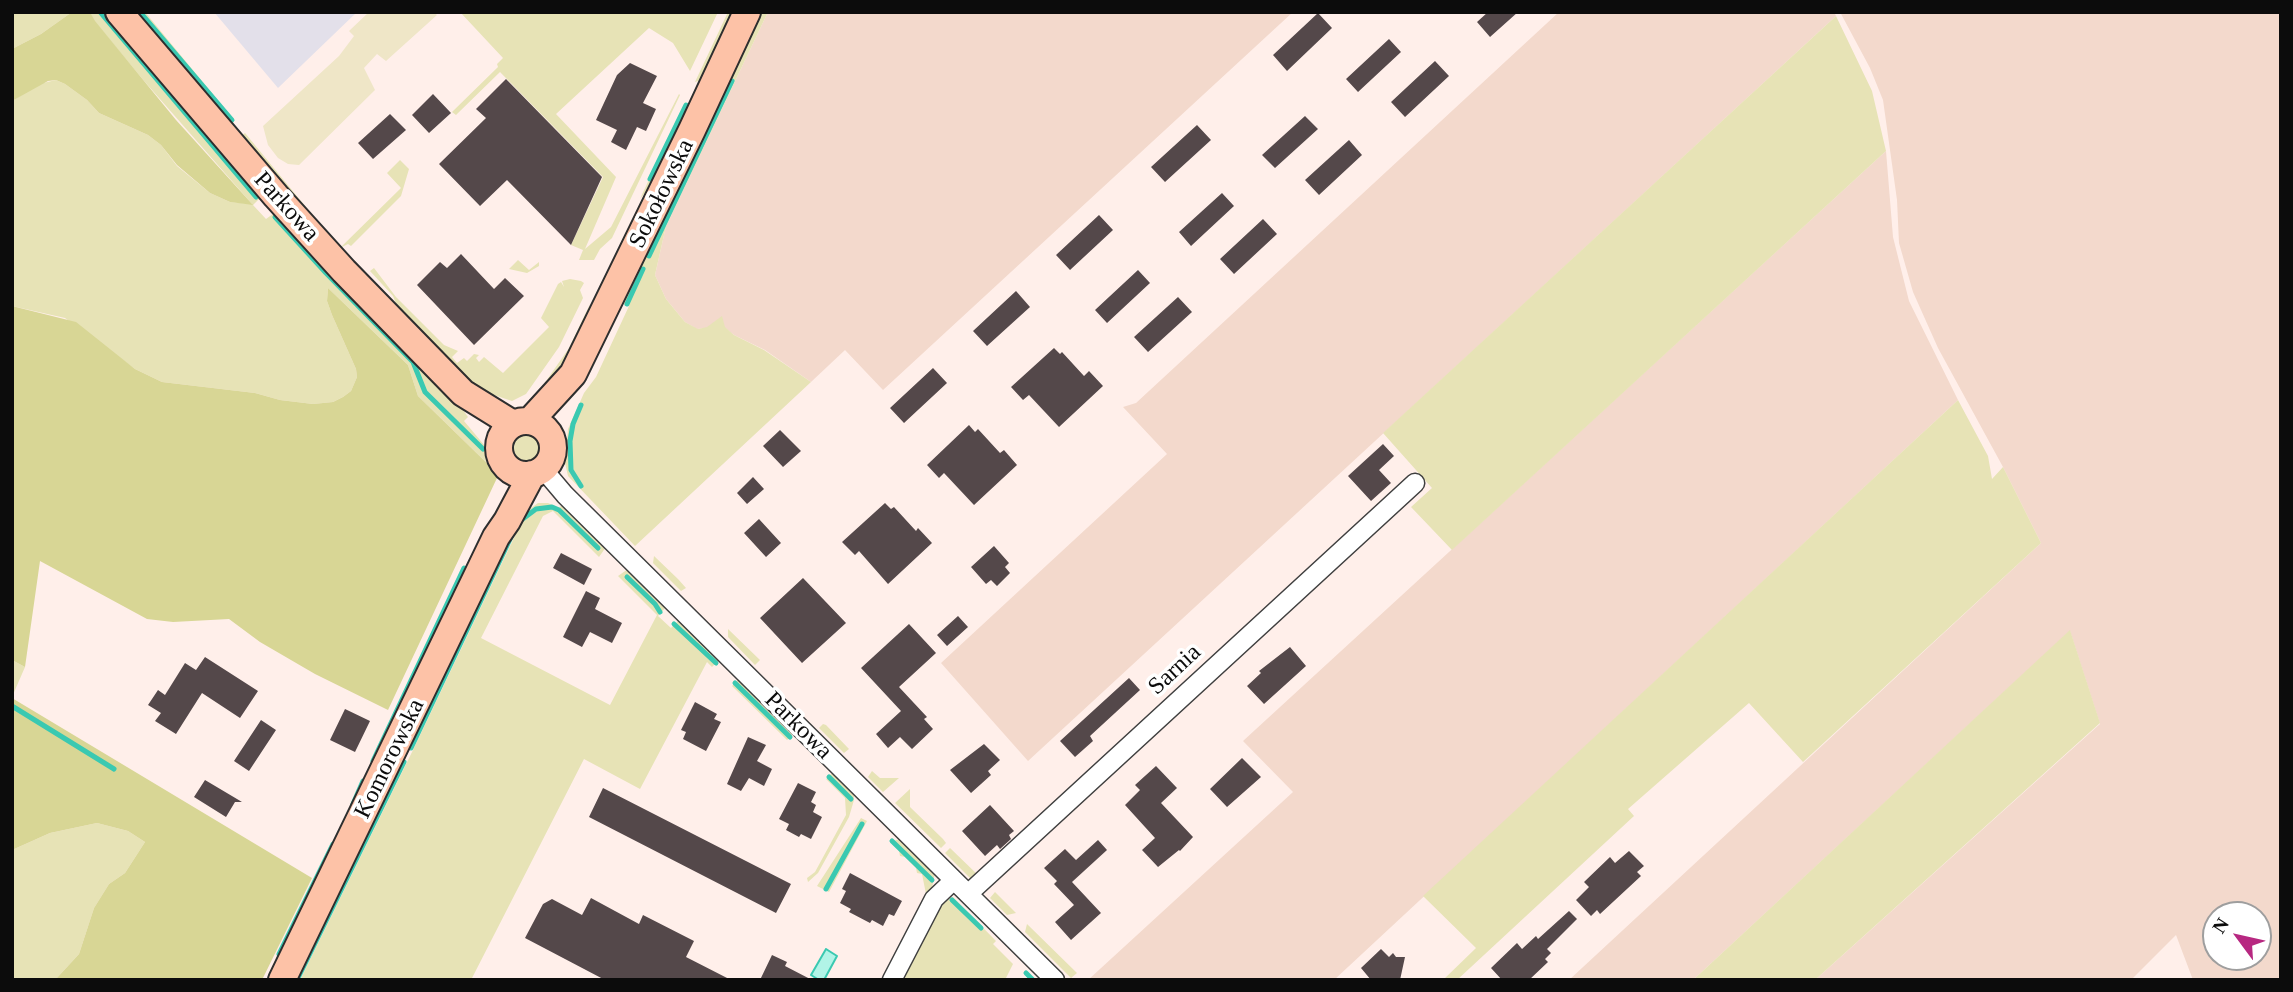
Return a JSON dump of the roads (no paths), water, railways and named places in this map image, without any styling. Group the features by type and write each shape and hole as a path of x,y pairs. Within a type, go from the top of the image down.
{"street":[{"name":"Parkowa","path":"119,12 310,235 463,393 470,413 514,429"},
{"name":"Sokołowska","path":"551,438 571,392 573,374 747,12"},
{"name":"Sokołowska","path":"514,429 573,374"},
{"path":"543,426 551,438 552,455 528,471 500,455 514,429 543,426"},
{"name":"Parkowa","path":"528,471 565,495 1055,980"},
{"name":"Komorowska","path":"282,980 496,537 497,519 528,471"},
{"name":"Sarnia","path":"968,894 1415,483"},
{"path":"892,980 934,899 954,880"}],"water":[{"path":"826,949 837,956 824,980 819,980 811,975"}],"waterway":[{"path":"100,12 256,197"},
{"path":"140,12 232,120"},
{"path":"649,256 732,81"},
{"path":"650,179 686,105"},
{"path":"275,217 413,362 425,392 483,449"},
{"path":"627,304 643,269"},
{"path":"581,405 570,441 571,470 581,486"},
{"path":"520,521 536,509 552,507 559,510 598,548"},
{"path":"411,748 512,535"},
{"path":"373,761 464,568"},
{"path":"627,577 660,612"},
{"path":"674,624 716,663"},
{"path":"735,683 790,737"},
{"path":"12,706 114,769"},
{"path":"297,980 404,762"},
{"path":"829,777 851,799"},
{"path":"353,804 363,781"},
{"path":"826,889 862,824"},
{"path":"892,841 932,880"},
{"path":"279,954 333,844"},
{"path":"952,900 981,928"},
{"path":"1026,973 1033,980"}]}
